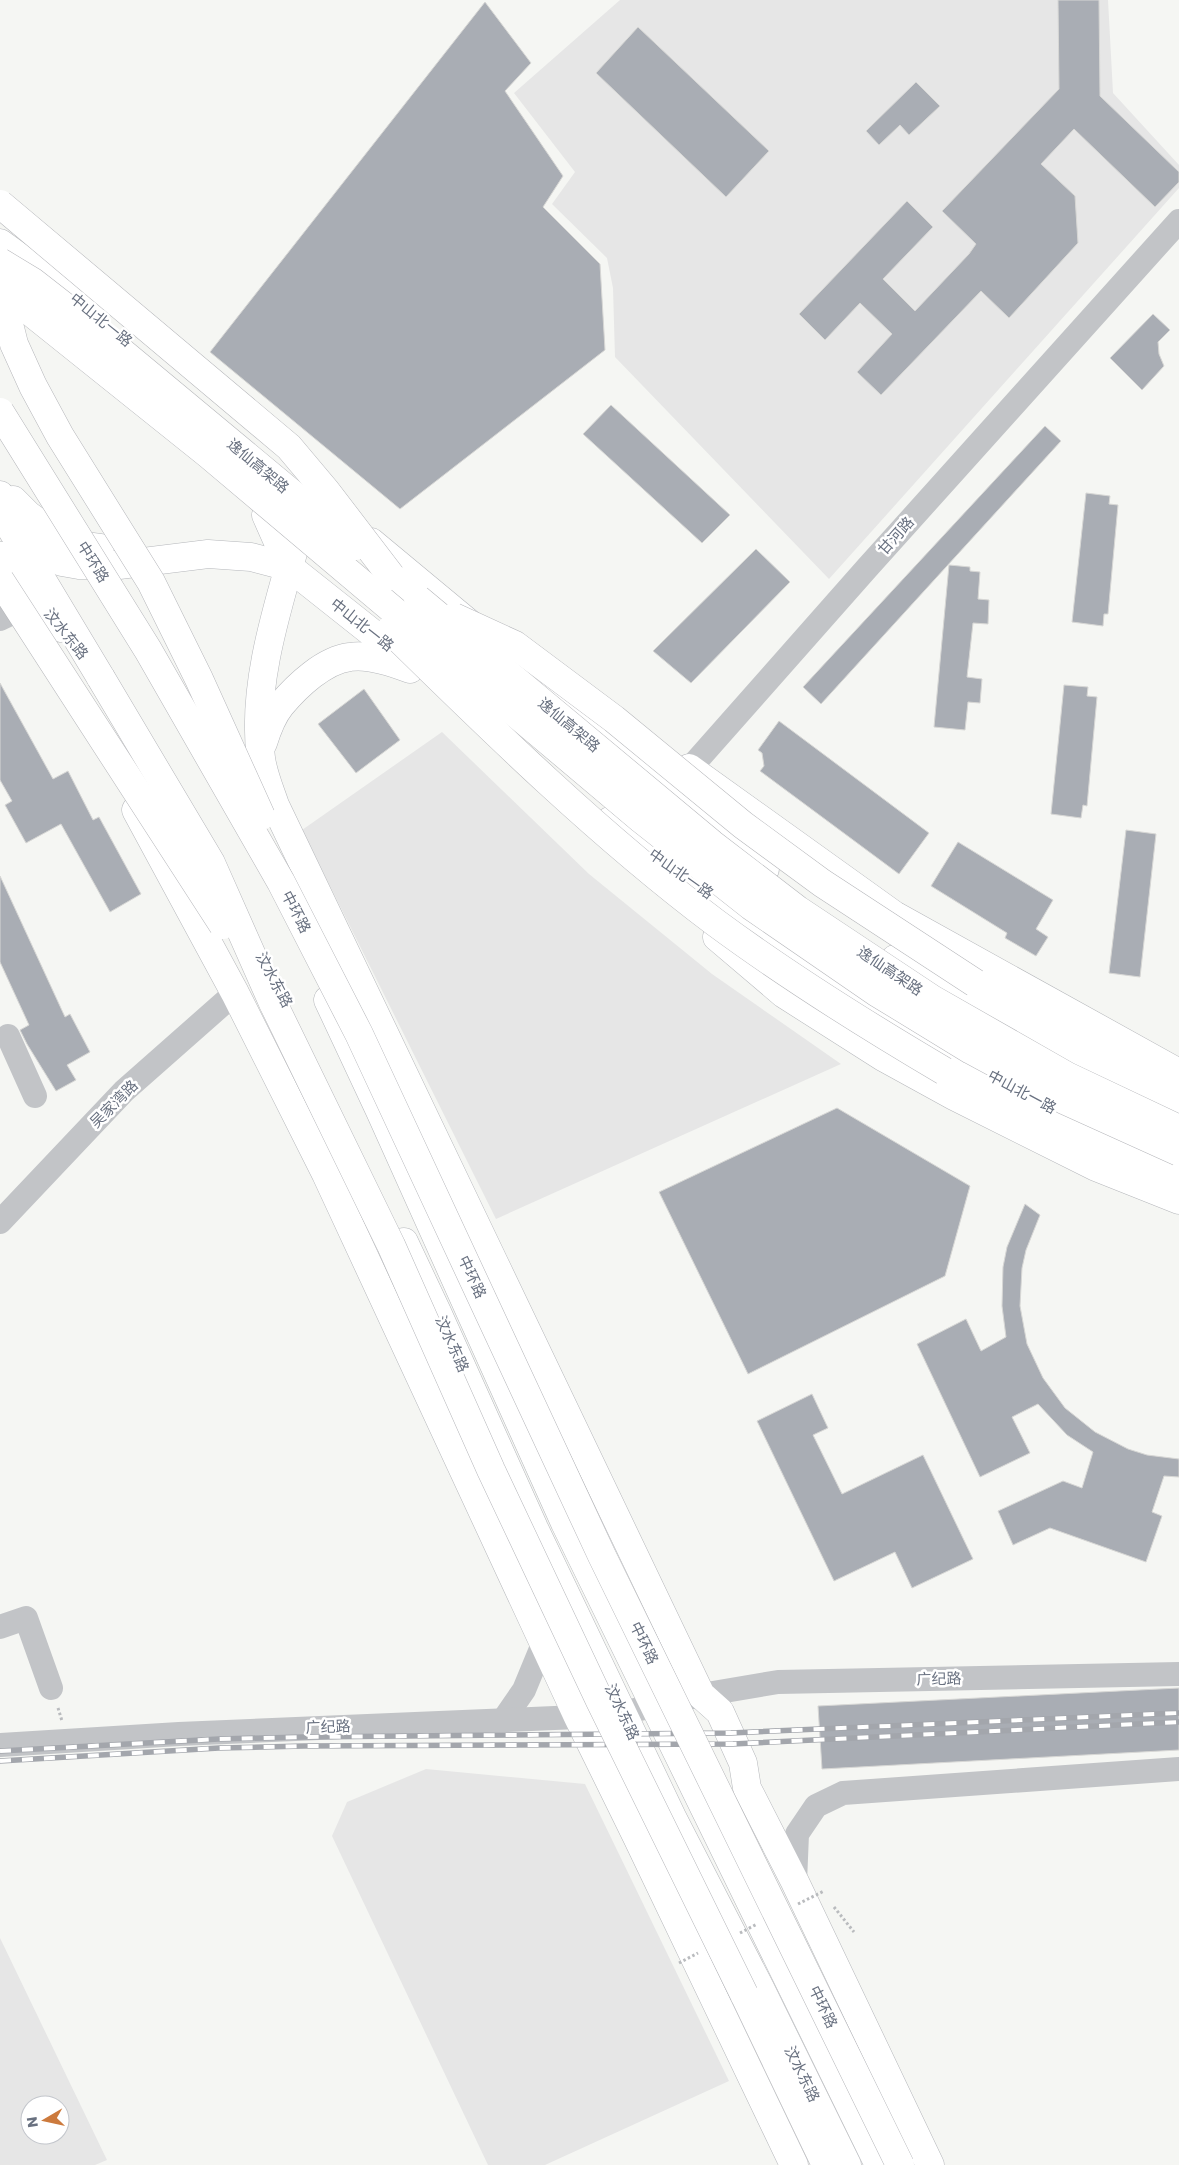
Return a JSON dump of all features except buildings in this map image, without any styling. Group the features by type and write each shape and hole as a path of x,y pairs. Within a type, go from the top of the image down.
{"main road":[{"path":"0,196 18,210 43,236 63,269 94,313"},
{"path":"0,204 289,447 326,490 391,576"},
{"path":"0,210 36,268"},
{"name":"中山北一路","path":"0,243 94,313 298,485 406,570 778,880 916,973 1007,1021 1102,1078 1179,1112"},
{"name":"逸仙高架路","path":"0,262 33,282 106,339 712,844 798,910 932,999 1068,1076 1179,1129"},
{"path":"0,291 14,344 33,386 60,436 151,582 199,679 359,1034"},
{"name":"逸仙高架路","path":"0,291 17,301 641,819 751,906 876,992 971,1050 1064,1100 1179,1152"},
{"name":"中环路","path":"0,412 148,650 281,882 359,1034 602,1556 900,2165"},
{"name":"汶水东路","path":"298,485 303,518 279,600 259,699 261,753 259,827 264,864 274,890 376,1102 565,1522 879,2165"},
{"name":"中山北一路","path":"0,487 28,515 68,544 116,550 251,557 289,567 587,803 629,850 852,995 1019,1092 1179,1169"},
{"name":"中山北一路","path":"0,496 22,532 41,551 62,562 79,565 119,565 208,554"},
{"path":"262,506 303,518 338,516"},
{"path":"262,506 289,567"},
{"path":"262,506 581,812 716,922 865,1025 944,1071 1038,1122 1118,1160 1179,1184"},
{"path":"0,510 41,551"},
{"path":"0,510 211,863 273,1003 391,1245 495,1478 612,1726 837,2161"},
{"path":"1,562 273,1003"},
{"name":"汶水东路","path":"1,562 29,605 205,940 235,993 326,1174 578,1717 642,1846 794,2165"},
{"name":"汶水东路","path":"1,562 80,650 140,729 187,810 305,1038 416,1268 534,1528 672,1819 760,1988 837,2161"},
{"path":"418,599 514,645 614,719 743,825 822,883 975,983 996,996 1179,1092"},
{"path":"261,753 270,724 281,706 314,674 333,662 349,657 367,657 397,664 425,675"},
{"name":"汶水东路","path":"261,753 275,805 701,1695 720,1712 743,1763 747,1788 792,1895 930,2165"},
{"path":"630,756 691,768 894,915 1179,1073"},
{"path":"629,850 784,994 883,1057 954,1096 1096,1167 1179,1200"},
{"path":"489,1355 498,1268"},
{"path":"864,2135 916,2165"}],"street":[{"name":"甘河路","path":"629,850 671,791 691,768 867,568 1179,221"},
{"path":"0,619 29,605"},
{"name":"吴家湾路","path":"0,1222 124,1091 235,993"},
{"path":"3,1032 35,1096"},
{"path":"0,1627 26,1618 51,1688"},
{"path":"504,1719 524,1690 544,1644"},
{"name":"广纪路","path":"0,1745 179,1734 578,1717 622,1713 701,1695 778,1682 1179,1674"},
{"path":"792,1895 797,1834 816,1806 844,1793 1179,1769"}],"path":[{"path":"51,1688 70,1741"},
{"path":"822,1885 828,1899"},
{"path":"792,1895 824,1891"},
{"path":"834,1906 854,1932"},
{"path":"738,1933 764,1920"},
{"path":"678,1963 704,1950"}],"shaded area":[{"path":"620,0 1108,0 1113,93 1179,165 1179,188 829,579 615,357 613,288 607,258 552,204 575,172 514,93"},
{"path":"442,732 589,874 712,974 841,1064 496,1219 302,830"},
{"path":"426,1769 585,1784 729,2081 545,2165 488,2165 332,1836 347,1802"},
{"path":"0,1938 107,2160 95,2165 0,2165"}],"railway":[{"path":"0,1751 219,1739 731,1733 1179,1713"},
{"path":"0,1761 219,1748 304,1746 733,1744 1179,1722"}]}
